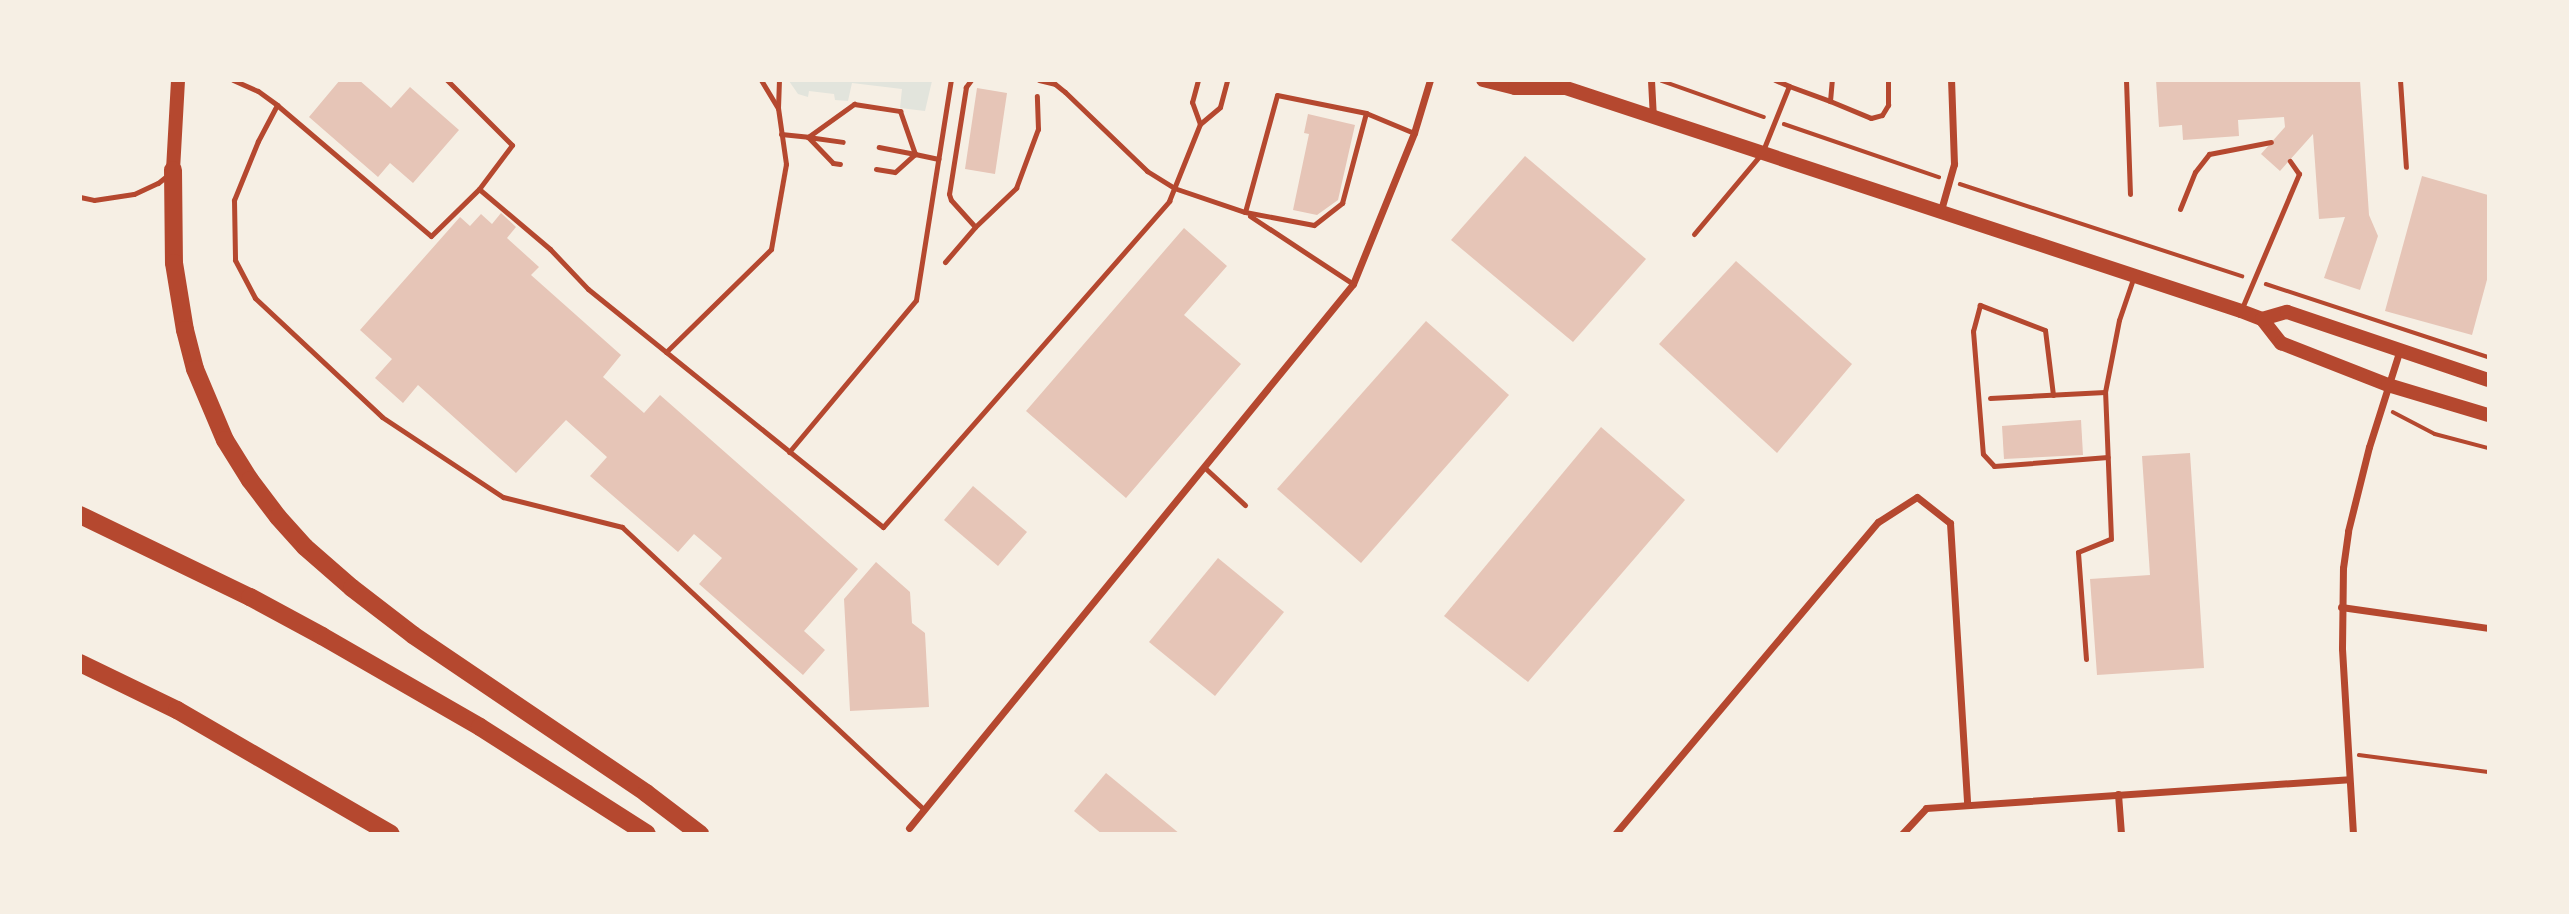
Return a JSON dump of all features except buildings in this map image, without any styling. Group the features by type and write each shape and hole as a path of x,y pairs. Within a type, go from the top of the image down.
{"highway":[{"path":"173,170 174,263 185,330 195,369 225,440 278,517 305,547 413,635 646,793 700,834"},
{"path":"80,515 227,586 333,643 480,727 647,834"},
{"path":"80,663 177,710 391,834"}],"main road":[{"path":"173,170 178,80"},
{"path":"1483,80 1515,88 1560,84 1653,117 1941,210 2241,311 2262,319 2281,343 2388,385 2488,415"},
{"path":"2262,319 2287,312 2488,380"}],"street":[{"path":"909,828 1353,284 1414,133 1430,80"},
{"path":"1651,80 1653,117"},
{"path":"1941,210 1954,164 1951,80"},
{"path":"2353,834 2341,607 2348,531 2400,349"},
{"path":"1615,834 1878,522 1917,497 1950,523 1967,804"},
{"path":"2341,607 2488,628"},
{"path":"1902,834 1926,808 2349,779"},
{"path":"2118,794 2121,834"}],"lane":[{"path":"233,80 258,91 278,105 431,236 479,189 512,145 447,80"},
{"path":"761,80 778,108"},
{"path":"666,352 771,249 786,164 778,108 779,80"},
{"path":"789,452 916,300 951,80"},
{"path":"971,80 966,87 949,194 951,200 975,227"},
{"path":"1039,80 1055,85 1065,92 1147,171 1174,188 1245,212 1314,225 1342,203 1366,113"},
{"path":"1198,80 1192,102 1200,124"},
{"path":"479,189 550,249 588,289 883,527 1169,201 1200,124 1220,107 1227,80"},
{"path":"1775,80 1871,118 1882,115 1888,105 1888,80"},
{"path":"1830,101 1832,80"},
{"path":"2126,80 2130,194"},
{"path":"2400,80 2406,167"},
{"path":"1694,234 1762,153 1790,86"},
{"path":"1245,212 1277,95 1366,113 1414,133"},
{"path":"945,262 975,227 1016,188 1038,129 1037,96"},
{"path":"808,138 844,108 854,104 900,111 915,154"},
{"path":"278,105 258,141 234,200 235,260 255,298 382,417 503,496 622,527 924,810"},
{"path":"781,134 843,142"},
{"path":"808,138 833,163 840,164"},
{"path":"2180,209 2195,172 2209,154 2271,142"},
{"path":"879,147 937,159"},
{"path":"876,169 895,172 915,154"},
{"path":"2241,311 2299,174 2290,161"},
{"path":"80,197 94,200 134,194 158,183 173,170"},
{"path":"1245,212 1353,284"},
{"path":"2086,659 2078,552 2111,539 2105,392 2119,320 2134,276"},
{"path":"2053,395 2045,330 1979,305 1973,331 1983,454 1994,466 2108,457"},
{"path":"1990,398 2105,392"},
{"path":"1204,467 1245,505"}],"path":[{"path":"1660,80 1951,181 2488,357"},
{"path":"2381,408 2406,417 2435,434 2488,447"},
{"path":"2347,753 2488,772"}],"shaded area":[{"path":"789,81 932,81 925,111 900,108 902,89 852,83 848,101 835,100 834,94 809,91 808,97 798,94"}]}
